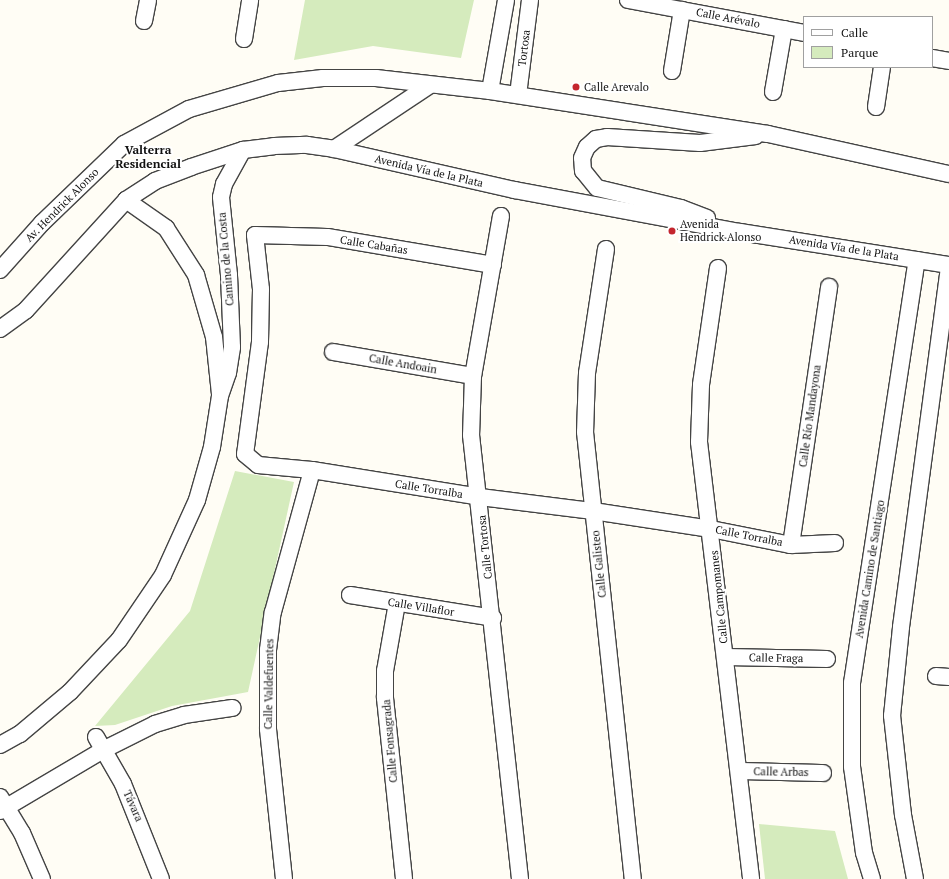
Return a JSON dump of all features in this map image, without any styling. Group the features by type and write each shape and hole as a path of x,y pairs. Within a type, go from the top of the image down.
{"street":[{"path":"144,21 148,0"},
{"path":"244,39 250,0"},
{"path":"490,91 506,0"},
{"name":"Tortosa","path":"518,95 530,0"},
{"name":"Calle Arévalo","path":"628,0 803,33"},
{"path":"672,71 682,10"},
{"path":"773,92 784,29"},
{"path":"933,58 949,61"},
{"path":"876,107 882,68"},
{"name":"Av. Hendrick Alonso","path":"0,270 42,223 124,144 189,109 278,83 323,78 376,78 430,85"},
{"path":"334,149 430,85"},
{"name":"Avenida Vía de la Plata","path":"430,85 518,95 768,134 949,174"},
{"name":"Avenida Vía de la Plata","path":"740,232 681,208 597,188 583,171 582,158 587,147 596,139 607,137 721,143 768,134"},
{"name":"Avenida Vía de la Plata","path":"126,200 155,181 243,150 274,146 307,145 334,149 515,190 740,232 917,260 949,267"},
{"name":"Camino de la Costa","path":"0,745 20,734 70,692 119,640 163,575 197,500 212,447 220,396 228,373 232,347 229,275 221,197 224,184 243,150"},
{"path":"0,329 26,310 126,200"},
{"name":"Camino de la Costa","path":"126,200 166,228 182,250 196,275 214,337 220,396"},
{"name":"Calle Tortosa","path":"501,216 474,376 471,435 480,497 520,879"},
{"name":"Calle Cabañas","path":"255,235 327,237 493,265"},
{"name":"Calle Torralba","path":"255,235 261,289 260,342 245,454 258,466 312,470 480,497 593,511 711,529 791,544 835,543"},
{"name":"Calle Galisteo","path":"606,249 587,373 584,407 593,511 633,879"},
{"name":"Avenida Camino de Santiago","path":"872,879 864,853 852,767 852,683 917,260"},
{"path":"915,879 903,815 892,716 901,627 949,267"},
{"name":"Calle Campomanes","path":"718,268 699,409 703,482 711,529 751,879"},
{"name":"Calle Río Mandayona","path":"791,544 829,287"},
{"name":"Calle Andoain","path":"334,352 474,376"},
{"name":"Calle Valdefuentes","path":"284,879 268,729 268,650 273,612 312,470"},
{"name":"Calle Villaflor","path":"350,595 493,618"},
{"name":"Calle Fonsagrada","path":"397,602 385,671 385,698 404,879"},
{"name":"Calle Fraga","path":"726,657 827,659"},
{"path":"42,879 22,833 2,805 99,744 184,715 232,708"},
{"name":"Távara","path":"99,744 129,798 161,879"},
{"name":"Calle Arbas","path":"739,771 823,773"}],"green space":[{"path":"305,0 474,0 461,58 373,46 294,60"},
{"path":"235,471 294,482 248,692 172,706 115,725 95,726 190,611"},
{"path":"759,824 835,831 848,879 765,879"}],"place":[{"name":"Calle Arevalo","path":"576,87"},
{"name":"Avenida Hendrick Alonso","path":"672,231"}],"district":[{"name":"Valterra Residencial","path":"148,157"}]}
